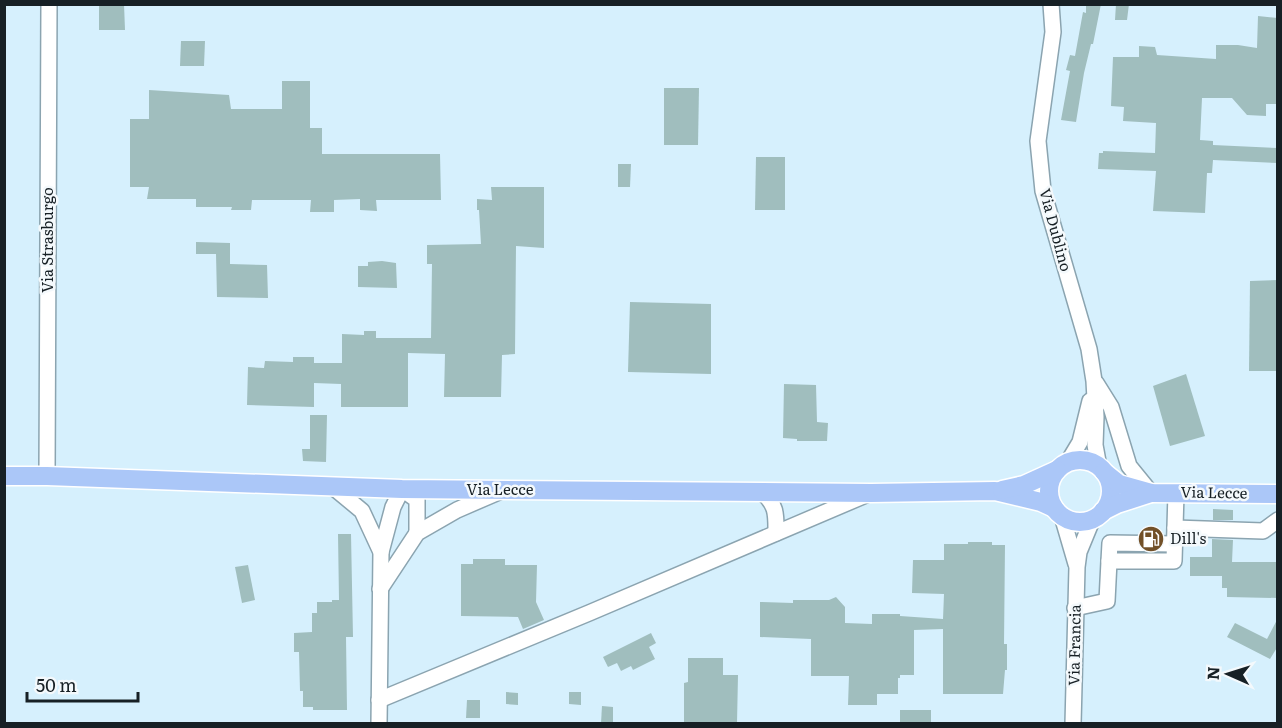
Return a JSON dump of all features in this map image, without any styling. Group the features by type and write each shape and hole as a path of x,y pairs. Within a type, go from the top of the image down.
{"main road":[{"path":"1076,460 1084,460 1101,469 1109,481 1110,492 1108,502 1098,515 1085,521 1077,521 1069,520 1058,512 1050,499 1049,489 1051,479 1062,466 1076,460"},
{"name":"Via Lecce","path":"4,476 402,489 870,493 995,491 1024,484 1062,466"},
{"name":"Via Lecce","path":"1101,469 1119,484 1151,493 1278,494"},
{"name":"Via Lecce","path":"995,491 1041,502 1058,512"},
{"name":"Via Lecce","path":"1098,515 1124,501 1151,493"}],"street":[{"name":"Via Strasburgo","path":"47,476 49,4"},
{"name":"Via Dublino","path":"1051,4 1053,32 1038,141 1043,192 1089,349 1094,381 1095,445 1101,469"},
{"name":"Via Dublino","path":"1062,466 1080,442 1094,381"},
{"name":"Via Dublino","path":"1094,381 1111,407 1129,466 1151,493"},
{"path":"333,487 362,511 381,552"},
{"path":"379,723 381,552 393,507 402,489 417,500 417,533"},
{"path":"380,589 417,533 457,510 505,490"},
{"path":"762,492 771,501 776,514 776,533"},
{"path":"379,700 589,614 870,493"},
{"path":"1174,536 1176,493"},
{"path":"1058,512 1077,567"},
{"path":"1077,567 1079,552 1098,515"},
{"path":"1075,608 1107,601 1110,543 1174,536 1263,531 1278,520"},
{"name":"Via Francia","path":"1073,723 1077,567"}],"building":[{"path":"99,4 124,4 125,30 99,30"},
{"path":"1086,4 1101,4 1093,44 1091,44 1084,73 1076,122 1061,120 1070,71 1066,70 1070,55 1075,56 1083,12 1086,13"},
{"path":"1116,4 1129,4 1127,20 1115,20"},
{"path":"1258,16 1278,18 1278,104 1266,104 1266,116 1247,115 1232,98 1202,98 1200,140 1213,141 1213,145 1278,148 1278,163 1213,160 1212,173 1207,173 1205,213 1153,211 1156,171 1098,169 1099,153 1103,151 1155,153 1156,123 1123,121 1124,107 1111,106 1113,57 1139,57 1139,46 1155,47 1157,55 1216,59 1216,45 1257,48"},
{"path":"181,41 205,41 204,66 180,66"},
{"path":"282,81 310,81 310,128 322,128 322,154 440,154 441,200 376,200 377,211 360,210 360,199 334,200 334,212 310,212 311,200 252,200 251,210 231,210 232,207 196,207 196,199 147,199 149,187 130,187 130,119 149,119 149,90 229,95 231,109 282,109"},
{"path":"664,88 699,88 698,145 664,145"},
{"path":"756,157 785,157 785,210 755,210"},
{"path":"618,164 631,164 630,187 618,187"},
{"path":"491,187 544,187 544,248 516,246 515,354 502,355 501,397 444,397 445,354 408,353 408,407 341,407 341,384 314,383 314,407 247,405 248,367 264,368 265,361 293,362 293,357 314,357 314,363 342,363 342,334 364,335 364,331 376,331 376,338 431,338 432,264 427,264 427,245 481,244 477,199 492,200"},
{"path":"196,242 230,243 230,264 267,265 268,298 217,297 216,254 196,254"},
{"path":"368,262 396,263 397,288 358,287 358,266 368,266"},
{"path":"1278,280 1278,371 1249,371 1250,281"},
{"path":"630,302 711,304 711,374 628,372"},
{"path":"1186,374 1205,436 1170,446 1153,386"},
{"path":"784,384 816,385 817,422 828,423 827,441 797,441 797,439 783,438"},
{"path":"310,415 327,415 326,462 303,461 302,449 310,449"},
{"path":"1213,509 1233,510 1233,520 1213,520"},
{"path":"338,534 351,534 353,637 346,637 347,710 313,710 313,707 303,707 303,691 300,691 299,652 294,652 294,633 312,632 312,613 317,613 317,602 339,600"},
{"path":"1212,539 1233,540 1232,562 1278,562 1278,598 1227,597 1227,588 1222,588 1222,576 1190,576 1190,557 1212,557"},
{"path":"968,542 992,542 992,545 1005,545 1004,644 1007,644 1007,670 1005,670 1003,694 943,694 943,629 914,630 914,675 900,675 898,694 877,694 877,705 848,705 849,676 811,676 811,639 760,637 760,602 793,603 793,600 829,600 836,597 845,607 845,623 872,624 872,614 900,614 900,616 943,619 944,594 912,593 913,560 944,560 944,544 968,544"},
{"path":"473,559 505,559 505,565 537,565 536,602 544,620 523,629 518,617 461,616 461,564 473,564"},
{"path":"248,565 255,600 242,603 235,567"},
{"path":"1278,618 1278,646 1270,659 1227,637 1235,623 1267,639"},
{"path":"651,633 656,643 649,647 655,659 633,670 631,666 621,671 617,663 608,667 603,657"},
{"path":"688,658 723,658 723,675 738,675 737,723 684,723 684,683 688,682"},
{"path":"506,692 518,693 518,705 506,704"},
{"path":"569,692 581,692 581,705 569,704"},
{"path":"467,700 480,700 480,718 466,718"},
{"path":"602,706 613,707 613,723 601,723"},
{"path":"900,710 931,710 931,723 900,723"}],"place":[{"name":"Dill's","path":"1151,539"}]}
